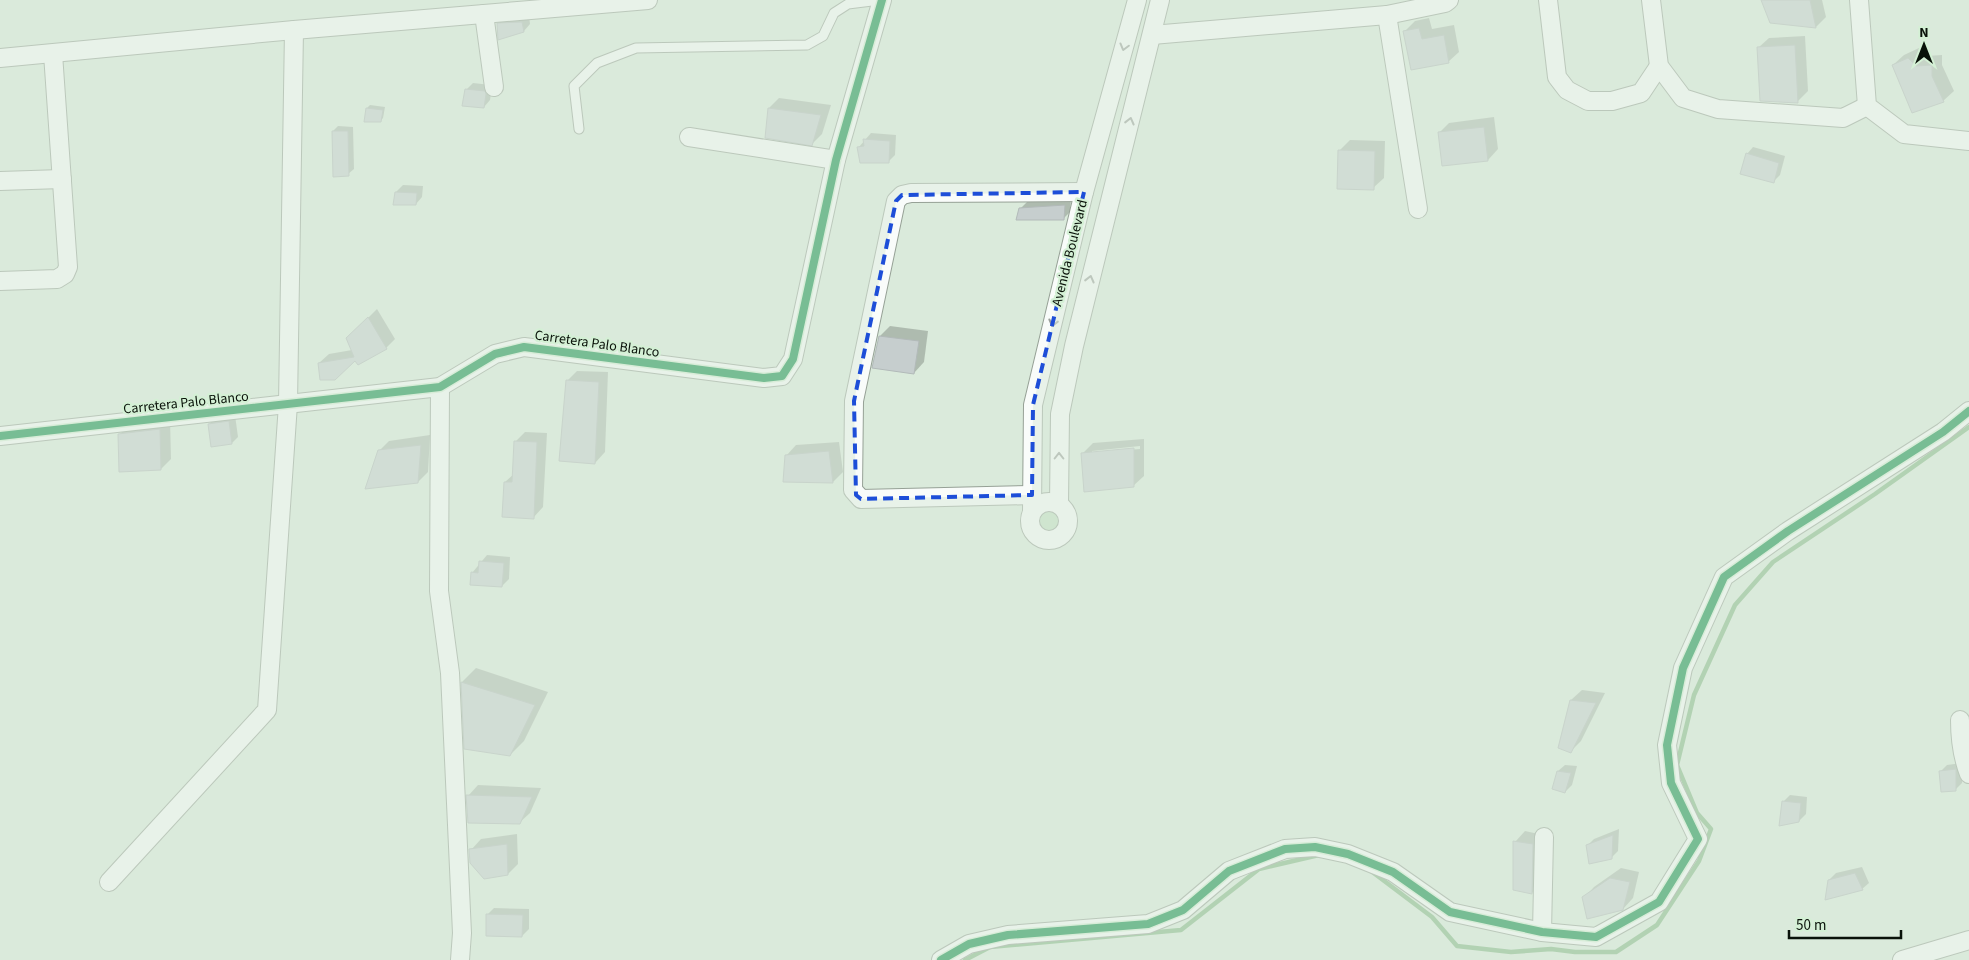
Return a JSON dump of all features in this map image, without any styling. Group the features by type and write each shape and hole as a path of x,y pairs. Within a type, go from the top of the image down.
{"street":[{"path":"0,58 294,30 648,0"},
{"name":"Carretera Palo Blanco","path":"0,436 440,387 495,354 524,347 764,378 782,376 793,359 836,160 881,0"},
{"name":"Avenida Boulevard","path":"1032,503 1032,405 1084,192 1137,0"},
{"name":"Avenida Boulevard","path":"1059,504 1060,414 1062,404 1074,346 1160,0"},
{"path":"1152,35 1387,16 1445,4 1450,0"},
{"path":"1548,0 1557,77 1567,90 1588,101 1612,101 1641,93 1659,66"},
{"path":"1651,0 1659,66 1683,98 1718,109 1843,118 1867,106"},
{"path":"1859,0 1867,106 1904,134 1969,141"},
{"path":"484,14 494,87"},
{"path":"1387,16 1418,209"},
{"path":"109,882 267,710 288,404 294,30"},
{"path":"0,281 57,279 65,274 68,267 53,54"},
{"path":"689,137 836,160"},
{"path":"0,180 62,179"},
{"path":"1032,503 1030,524 1035,535 1041,539 1054,540 1060,537 1068,527 1067,514 1059,504 1047,501 1032,503 861,499 853,490 854,401 896,201 902,195 911,192 1084,192"},
{"path":"440,387 439,591 450,672 462,933 460,960"},
{"path":"941,960 970,944 1008,935 1148,924 1184,910 1229,871 1285,849 1315,847 1348,854 1393,872 1450,912 1542,932 1596,937 1659,902 1698,839 1671,783 1667,745 1683,668 1724,577 1788,531 1943,432 1969,411"},
{"path":"1960,720 1962,756 1969,774"},
{"path":"1542,932 1544,837"},
{"path":"1902,960 1969,940"}],"lane":[{"path":"579,129 574,86 597,63 636,48 807,44 823,36 834,14 848,4 881,0"}],"highlighted area":[{"path":"1084,192 1033,405 1032,495 861,499 856,495 854,401 896,201 902,195"}],"green space":[{"path":"1049,506 1060,510 1064,521 1060,532 1049,536 1038,532 1034,521 1038,510"}],"building":[{"path":"1761,0 1810,0 1816,28 1770,23"},
{"path":"522,22 524,32 498,40 497,23"},
{"path":"1419,28 1422,39 1444,35 1449,63 1411,70 1403,31"},
{"path":"1795,45 1798,103 1760,101 1757,47"},
{"path":"1908,58 1916,66 1932,65 1932,76 1944,102 1912,113 1892,65"},
{"path":"465,89 485,91 484,108 462,106"},
{"path":"366,108 383,110 381,122 364,122"},
{"path":"768,108 821,115 812,146 765,138"},
{"path":"1484,127 1488,161 1442,166 1438,132"},
{"path":"332,131 348,131 349,176 333,177"},
{"path":"863,139 890,141 889,163 860,163 857,147 864,146"},
{"path":"1338,150 1375,151 1374,190 1337,189"},
{"path":"1746,153 1779,163 1774,183 1740,174"},
{"path":"395,192 417,193 416,205 393,205"},
{"path":"1065,205 1064,220 1016,220 1019,208"},
{"path":"368,317 387,349 358,365 355,361 335,380 320,380 318,363 354,357 346,338"},
{"path":"879,336 919,341 914,374 872,368"},
{"path":"566,380 599,382 595,464 559,461"},
{"path":"229,421 232,444 211,447 208,424"},
{"path":"160,429 161,470 119,472 118,434"},
{"path":"514,441 537,442 534,519 502,517 504,482 512,482"},
{"path":"421,445 418,483 365,489 378,450"},
{"path":"1134,448 1134,487 1084,492 1081,453"},
{"path":"829,451 833,483 783,482 785,455"},
{"path":"479,561 504,563 502,587 470,585 471,572 478,573"},
{"path":"461,682 535,705 510,756 464,749"},
{"path":"1570,700 1596,703 1571,753 1558,748"},
{"path":"1956,769 1956,791 1941,792 1939,771"},
{"path":"1557,771 1571,773 1565,793 1552,789"},
{"path":"466,795 532,797 520,824 468,823"},
{"path":"1782,801 1801,803 1799,822 1779,826"},
{"path":"1613,835 1612,859 1589,864 1586,845"},
{"path":"1513,841 1533,844 1532,894 1513,890"},
{"path":"507,844 508,875 484,879 470,863 469,849"},
{"path":"1855,873 1863,890 1825,900 1828,880"},
{"path":"1610,878 1630,882 1623,910 1587,919 1582,897"},
{"path":"486,914 523,915 522,937 486,936"}],"waterway":[{"path":"1371,871 1432,917 1457,946 1511,952 1551,949 1575,952 1616,952 1657,925 1699,861 1711,829 1697,813 1677,765 1694,695 1735,605 1773,562 1875,494 1969,427"},
{"path":"965,960 990,947 1181,930 1259,869 1319,855"}],"cycle path":[{"path":"0,436 440,387 495,354 524,347 764,378 782,376 793,359 836,160 882,0"},
{"path":"941,960 969,944 1008,935 1148,924 1183,910 1229,871 1285,849 1315,847 1348,854 1393,872 1450,912 1542,932 1596,937 1659,902 1698,839 1671,783 1667,745 1683,668 1724,577 1788,531 1943,432 1969,411"}]}
